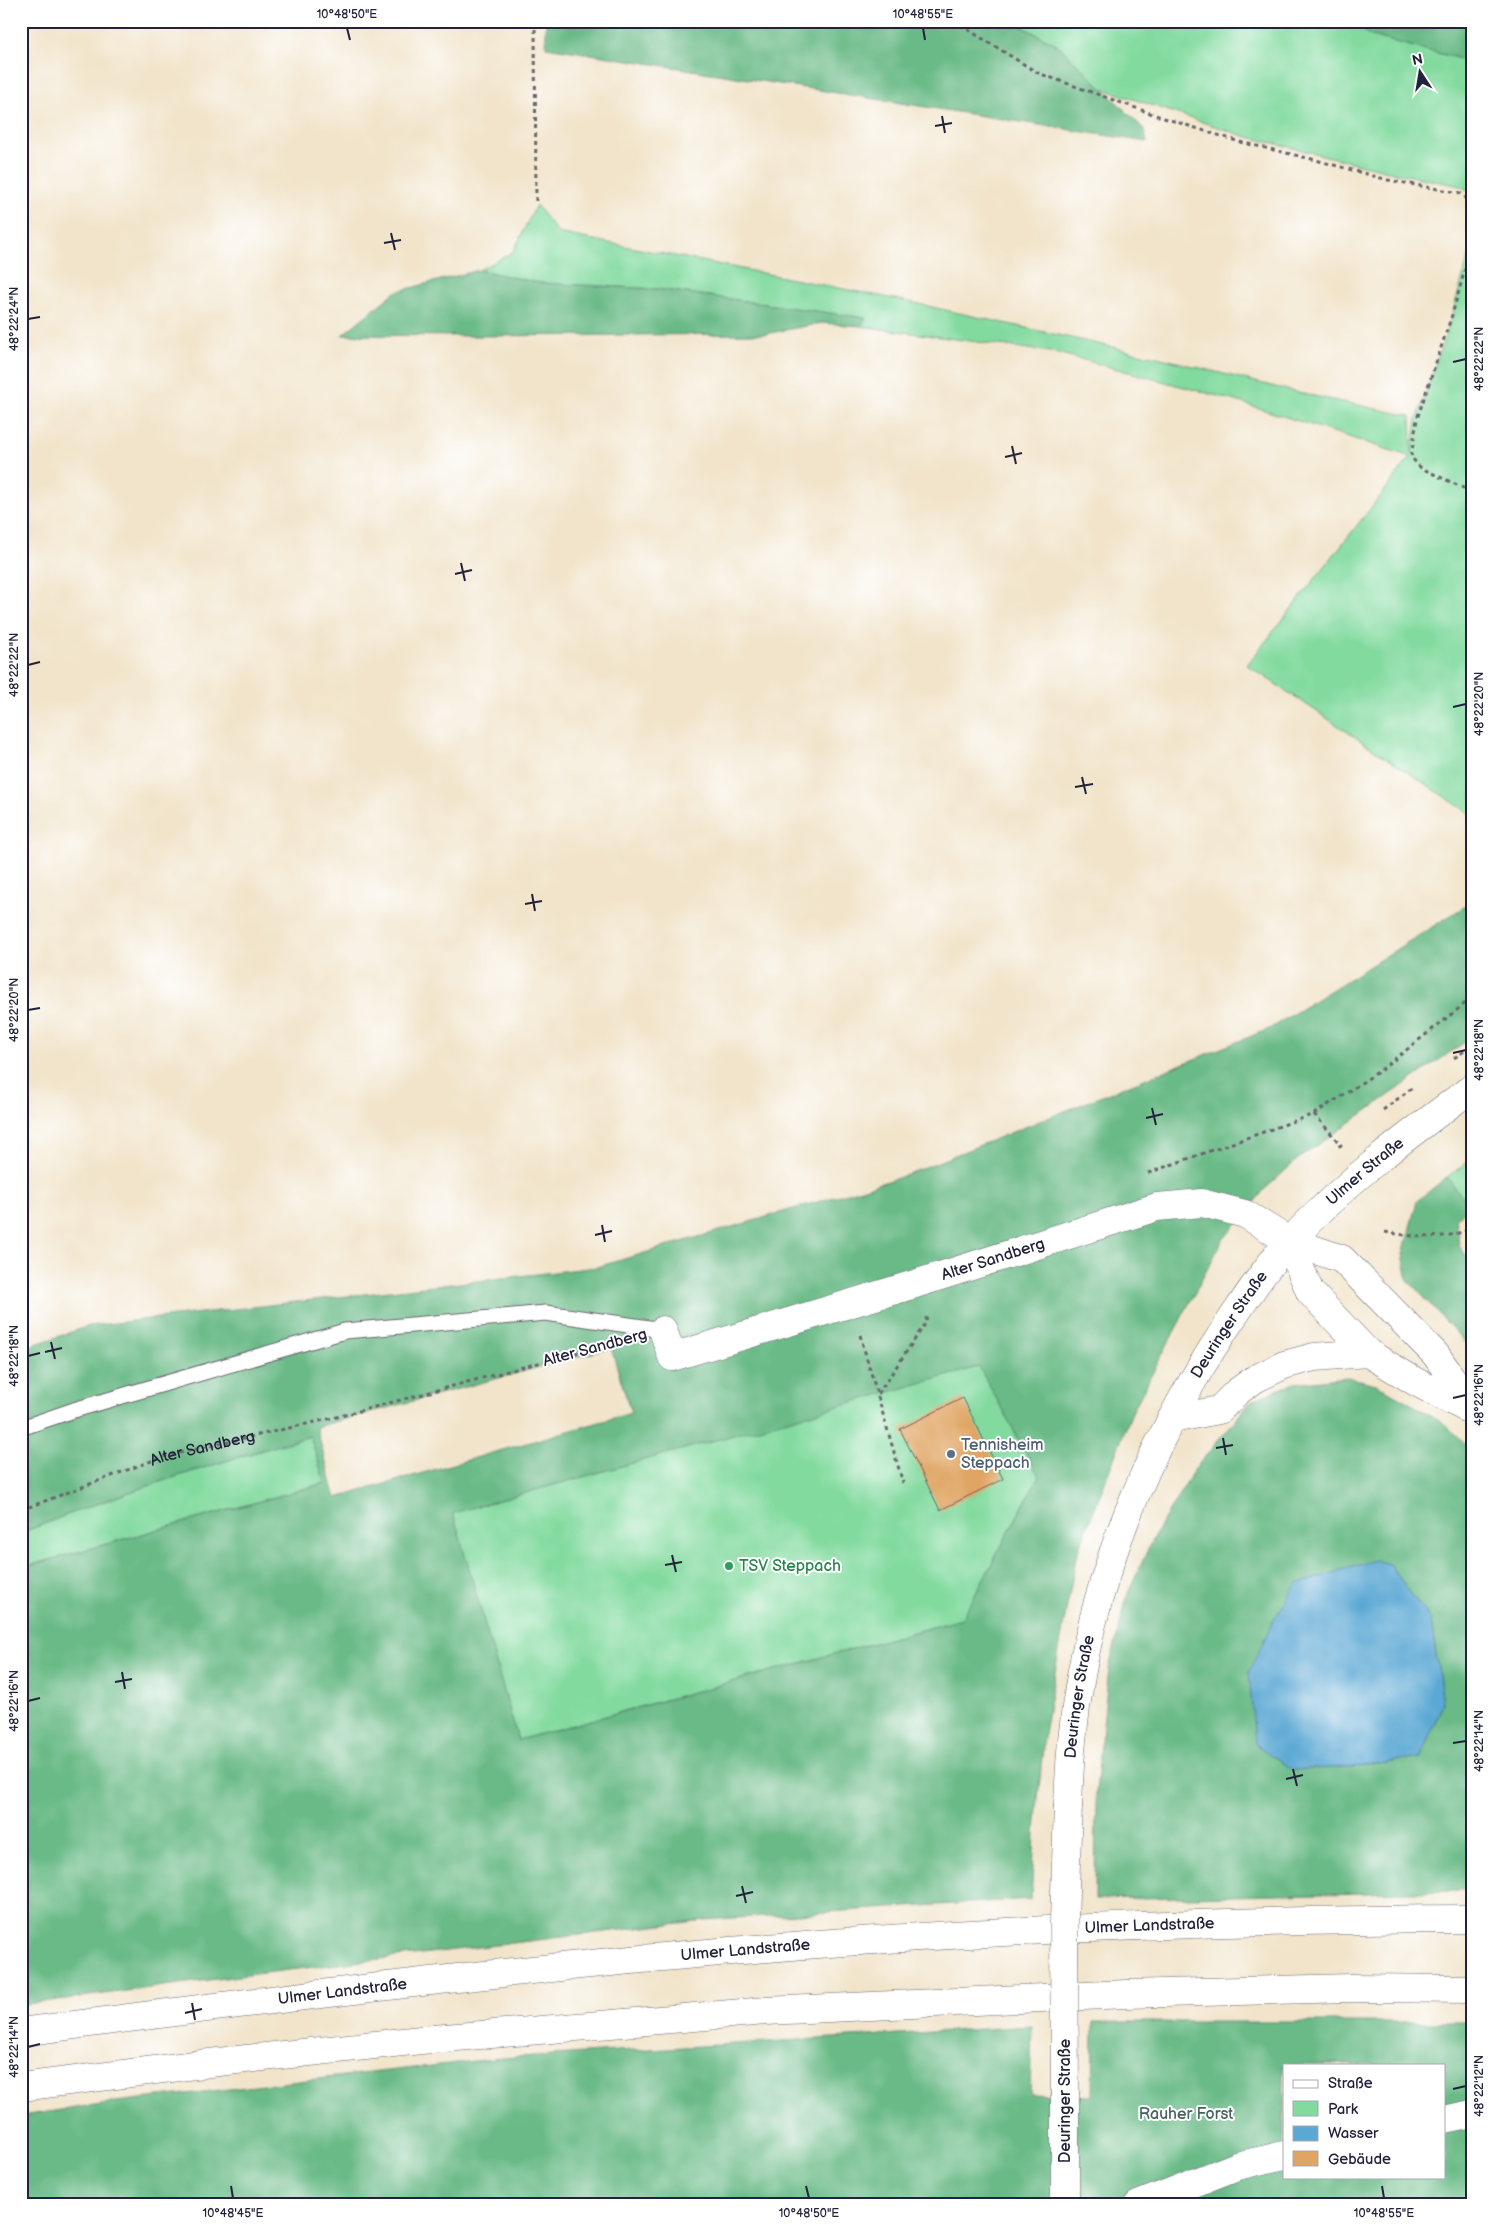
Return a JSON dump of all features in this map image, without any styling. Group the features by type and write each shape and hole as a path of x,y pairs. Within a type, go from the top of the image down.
{"main road":[{"name":"Ulmer Straße","path":"1289,1241 1339,1192 1397,1143 1472,1088"},
{"name":"Alter Sandberg","path":"663,1330 672,1357 915,1284 1157,1207 1202,1203 1245,1214 1289,1241"},
{"path":"1289,1241 1310,1292 1368,1353 1416,1382 1472,1410"},
{"path":"1289,1241 1342,1259 1436,1355 1472,1410"},
{"name":"Deuringer Straße","path":"1065,2205 1064,1921 1068,1805 1073,1732 1083,1665 1096,1607 1115,1546 1138,1487 1172,1419 1207,1357 1243,1303 1289,1241"},
{"path":"1172,1419 1219,1410 1237,1392 1255,1379 1284,1365 1314,1357 1368,1353"},
{"name":"Ulmer Landstraße","path":"21,2032 416,1982 757,1948 1120,1925 1472,1919"},
{"path":"21,2086 420,2040 766,2011 1253,1990 1351,1988 1472,1990"},
{"path":"1446,2120 1472,2114"},
{"path":"1138,2205 1237,2166 1283,2155"}],"lane":[{"path":"21,1428 74,1410 345,1331 546,1313 663,1330"}],"path":[{"path":"535,21 536,205"},
{"path":"954,21 1038,73 1164,118 1240,142 1388,180 1460,193 1472,203"},
{"path":"1472,245 1452,315 1417,419 1411,457 1421,468 1472,492"},
{"path":"1145,1174 1314,1114 1381,1070 1472,998"},
{"path":"1385,1232 1410,1236 1436,1236 1461,1234 1472,1228"},
{"path":"878,1395 926,1321"},
{"path":"859,1331 903,1483"},
{"name":"Alter Sandberg","path":"21,1510 162,1457 337,1417 600,1347"},
{"path":"181,2205 210,2203 514,2202 677,2205"}],"green space":[{"path":"546,21 1010,21 1058,45 1144,129 1147,142 546,47"},
{"path":"1011,21 1355,21 1368,35 1472,62 1472,192 1460,186 1392,172 1244,136 1103,89 1058,45"},
{"path":"1355,21 1472,21 1472,62 1368,35"},
{"path":"536,205 558,233 905,301 1161,358 1299,393 1411,416 1412,453 1417,419 1452,315 1472,245 1472,815 1247,665 1411,457 1236,401 1058,353 860,326 866,318 658,289 540,283 479,270 513,252"},
{"path":"479,270 540,283 658,289 866,318 860,326 822,323 765,334 342,335 395,292"},
{"path":"1472,902 1472,1037 1298,1159 1265,1189 1222,1241 1132,1412 1076,1557 1045,1727 1036,1819 1031,1899 704,1920 247,1975 21,2005 21,1568 325,1483 310,1436 164,1480 92,1505 21,1533 21,1349 89,1326 597,1267 898,1178 1269,1029","holes":["611,1348 631,1413 336,1498 316,1427","979,1367 1039,1476 962,1619 518,1740 453,1513"]},
{"path":"1472,1159 1472,1210 1447,1177"},
{"path":"1447,1177 1470,1207 1456,1218 1459,1245 1472,1264 1472,1350 1408,1280 1403,1254 1417,1201"},
{"name":"TSV Steppach","path":"979,1366 1039,1476 962,1619 518,1740 452,1513"},
{"path":"1347,1377 1376,1384 1443,1422 1472,1451 1472,1884 1458,1891 1095,1899 1096,1792 1109,1668 1128,1593 1154,1536 1194,1470 1252,1400 1295,1383","holes":["1389,1564 1431,1621 1443,1703 1420,1758 1365,1766 1293,1770"]},
{"path":"311,1436 325,1483 21,1568 21,1533 165,1480"},
{"name":"Rauher Forst","path":"1093,2022 1472,2022 1472,2205 21,2205 21,2116 115,2102 501,2058 1032,2026 1030,2094 1092,2096"}],"water":[{"path":"1375,1560 1389,1564 1431,1621 1443,1703 1420,1758 1365,1766 1293,1770 1255,1744 1249,1672 1272,1623 1297,1584"}],"building":[{"name":"Tennisheim Steppach","path":"963,1398 1003,1479 940,1510 900,1429"}],"place":[{"name":"Tennisheim Steppach","path":"951,1454"},
{"name":"TSV Steppach","path":"729,1566"}]}
